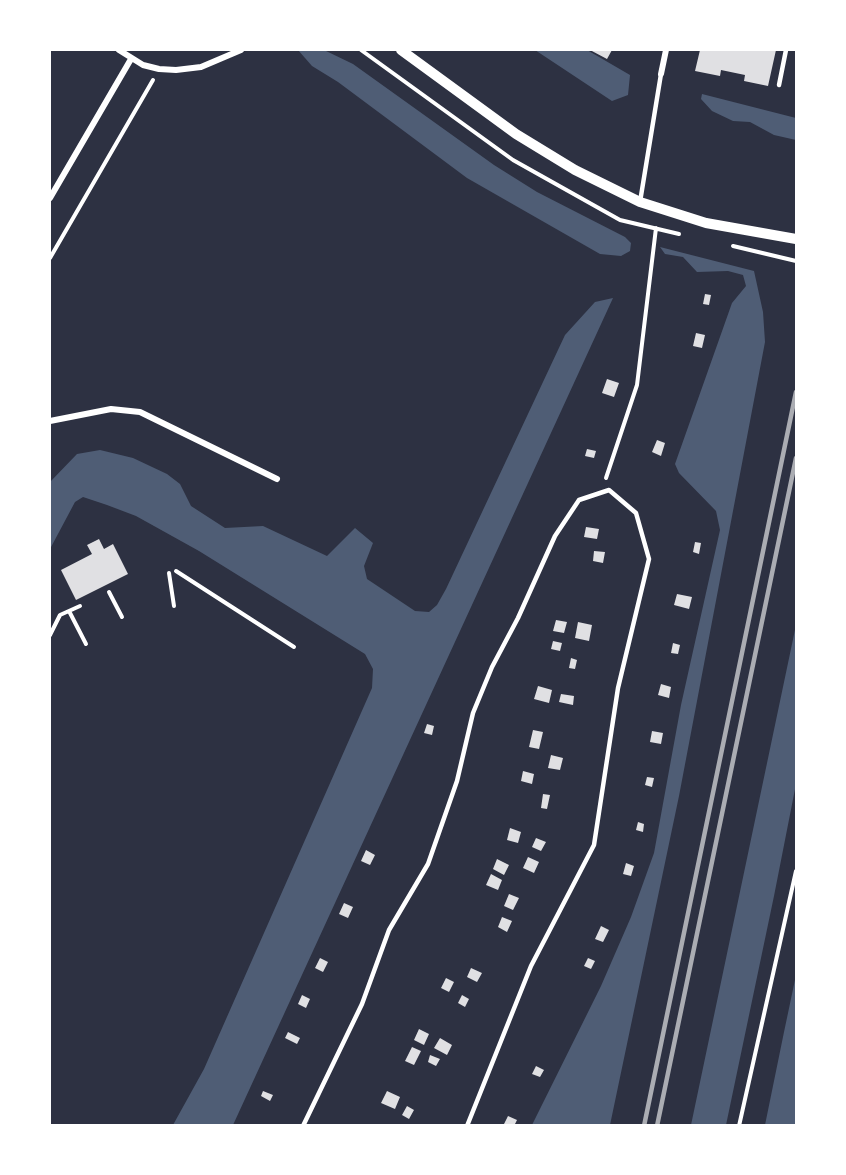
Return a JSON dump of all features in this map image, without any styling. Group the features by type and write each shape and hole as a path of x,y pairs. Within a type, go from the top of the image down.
{"street":[{"path":"119,50 131,59 159,69 201,67 241,50"},
{"path":"401,50 516,134 575,170 640,202 706,223 796,238"},
{"path":"661,74 666,50"},
{"path":"50,198 131,59"},
{"path":"50,421 111,409 140,412 277,479"}],"lane":[{"path":"779,85 786,50"},
{"path":"640,202 661,74"},
{"path":"303,1125 362,1004 389,930 428,864 457,781 474,713 492,667 518,618 555,536 579,500 609,490 636,513 649,558 618,688 594,845 531,966 467,1125"}],"path":[{"path":"50,258 159,69"},
{"path":"600,493 637,385 656,228"},
{"path":"176,571 294,646"},
{"path":"169,573 174,606"},
{"path":"109,592 122,617"},
{"path":"50,635 60,615 80,606"},
{"path":"69,611 87,644"},
{"path":"739,1125 796,871"}],"water":[{"path":"298,50 324,50 353,64 494,165 537,192 625,237 631,243 630,251 621,256 600,254 467,178 338,82 312,66"},
{"path":"535,50 587,50 630,75 628,95 612,101"},
{"path":"702,94 796,118 796,140 774,135 750,122 733,121 712,111 701,99"},
{"path":"660,247 754,271 763,312 765,342 679,796 610,1125 532,1125 601,986 631,917 654,853 681,705 720,530 716,511 679,473 675,464 732,303 746,286 743,275 728,271 697,272 683,257 665,254"},
{"path":"613,298 233,1125 173,1125 204,1069 372,688 373,669 365,654 199,551 136,516 107,505 83,497 75,502 50,549 50,482 77,454 100,450 133,458 167,474 180,484 191,506 225,528 263,526 327,556 355,528 373,543 364,566 367,579 415,611 429,612 437,605 446,589 565,335 595,302"},
{"path":"796,625 796,784 726,1125 691,1125"},
{"path":"796,975 796,1125 765,1125 784,1032"}],"building":[{"path":"590,50 612,50 607,59"},
{"path":"700,50 776,50 768,86 744,81 745,75 721,70 720,76 695,71"},
{"path":"705,294 711,295 709,305 703,304"},
{"path":"696,333 705,335 702,348 693,346"},
{"path":"607,379 619,383 614,397 602,393"},
{"path":"657,440 665,443 661,456 652,452"},
{"path":"587,449 596,451 594,458 585,456"},
{"path":"586,527 599,529 597,539 584,537"},
{"path":"99,539 104,549 113,544 128,574 76,600 61,570 92,554 87,545"},
{"path":"695,542 701,543 699,554 693,552"},
{"path":"594,551 605,552 603,563 593,561"},
{"path":"677,594 692,597 689,609 674,605"},
{"path":"556,620 567,622 564,633 553,631"},
{"path":"578,622 592,625 589,641 575,638"},
{"path":"553,641 562,643 560,651 551,649"},
{"path":"673,643 680,645 678,654 671,653"},
{"path":"571,658 577,660 575,669 569,668"},
{"path":"661,684 671,687 669,698 658,695"},
{"path":"538,686 552,690 549,703 534,699"},
{"path":"561,694 574,696 573,705 559,702"},
{"path":"427,724 434,726 432,735 424,733"},
{"path":"533,730 543,732 539,749 529,747"},
{"path":"652,731 663,733 661,744 650,742"},
{"path":"551,755 563,758 560,770 548,768"},
{"path":"523,771 534,774 532,784 521,781"},
{"path":"647,777 654,778 652,787 645,785"},
{"path":"543,794 550,795 547,809 541,808"},
{"path":"638,822 644,824 643,832 636,830"},
{"path":"510,828 521,832 518,843 507,840"},
{"path":"536,838 546,842 541,851 532,847"},
{"path":"366,850 375,855 370,865 361,861"},
{"path":"528,857 539,862 534,873 523,868"},
{"path":"497,859 509,865 504,875 493,869"},
{"path":"626,863 634,866 631,876 623,874"},
{"path":"491,874 502,880 498,890 486,885"},
{"path":"509,894 519,898 513,910 504,906"},
{"path":"344,903 353,907 348,918 339,914"},
{"path":"502,917 512,921 507,932 498,927"},
{"path":"601,926 609,930 603,942 595,939"},
{"path":"320,958 328,962 323,972 315,968"},
{"path":"588,958 595,961 591,969 584,966"},
{"path":"471,968 482,973 477,982 467,977"},
{"path":"446,978 454,982 449,992 441,988"},
{"path":"302,995 310,999 306,1008 298,1004"},
{"path":"462,995 469,999 465,1007 458,1003"},
{"path":"419,1029 429,1034 424,1045 414,1040"},
{"path":"288,1032 300,1038 297,1044 285,1038"},
{"path":"440,1038 452,1045 447,1055 434,1048"},
{"path":"412,1047 421,1051 414,1065 405,1061"},
{"path":"430,1055 440,1059 436,1066 428,1062"},
{"path":"536,1066 544,1070 540,1077 532,1074"},
{"path":"263,1091 273,1095 270,1101 261,1096"},
{"path":"387,1091 400,1097 395,1109 381,1103"},
{"path":"407,1106 414,1110 409,1119 402,1115"},
{"path":"508,1116 517,1120 514,1126 503,1126"}],"railway":[{"path":"644,1126 796,392"},
{"path":"657,1126 796,458"}]}
